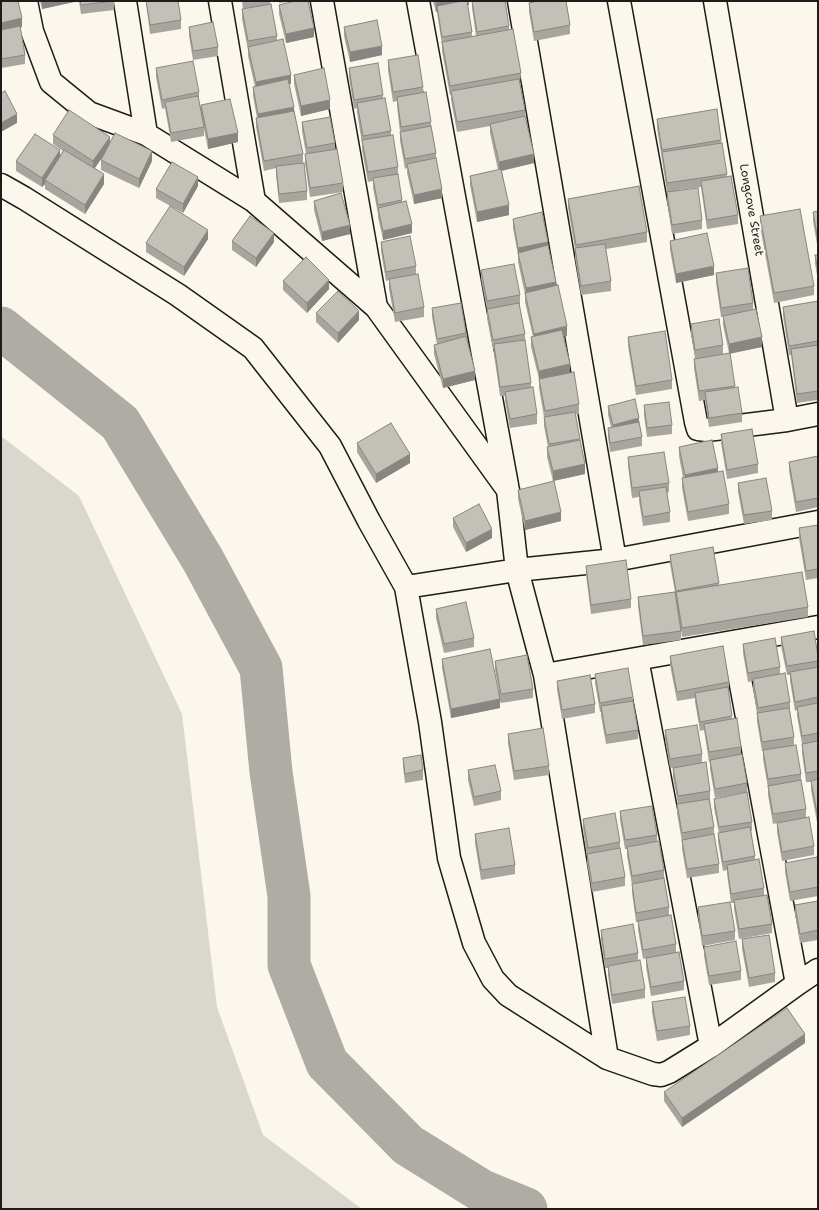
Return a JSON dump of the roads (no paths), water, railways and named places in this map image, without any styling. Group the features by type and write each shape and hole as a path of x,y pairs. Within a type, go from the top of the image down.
{"street":[{"path":"26,1 32,31 51,82 89,113 146,134 254,201 376,308 508,490"},
{"path":"125,1 146,134"},
{"path":"220,1 254,201"},
{"path":"322,1 376,308"},
{"path":"418,1 508,490 517,570 545,675 607,1058"},
{"path":"519,1 615,560"},
{"path":"619,1 698,429 707,430 787,420 818,414"},
{"name":"Longcove Street","path":"715,1 787,420"},
{"path":"1,185 178,295 253,348 330,446 369,521 406,587 430,722 449,858 474,943 493,979 508,995 607,1058 653,1074 661,1075 669,1072 711,1046 818,970"},
{"path":"406,587 517,570 615,560 818,522"},
{"path":"545,675 818,627"},
{"path":"734,642 797,984"},
{"path":"637,659 711,1046"}],"waterway":[{"path":"1,328 120,423 203,560 261,668 271,772 289,896 289,965 327,1063 408,1145 482,1191 526,1209"}]}
